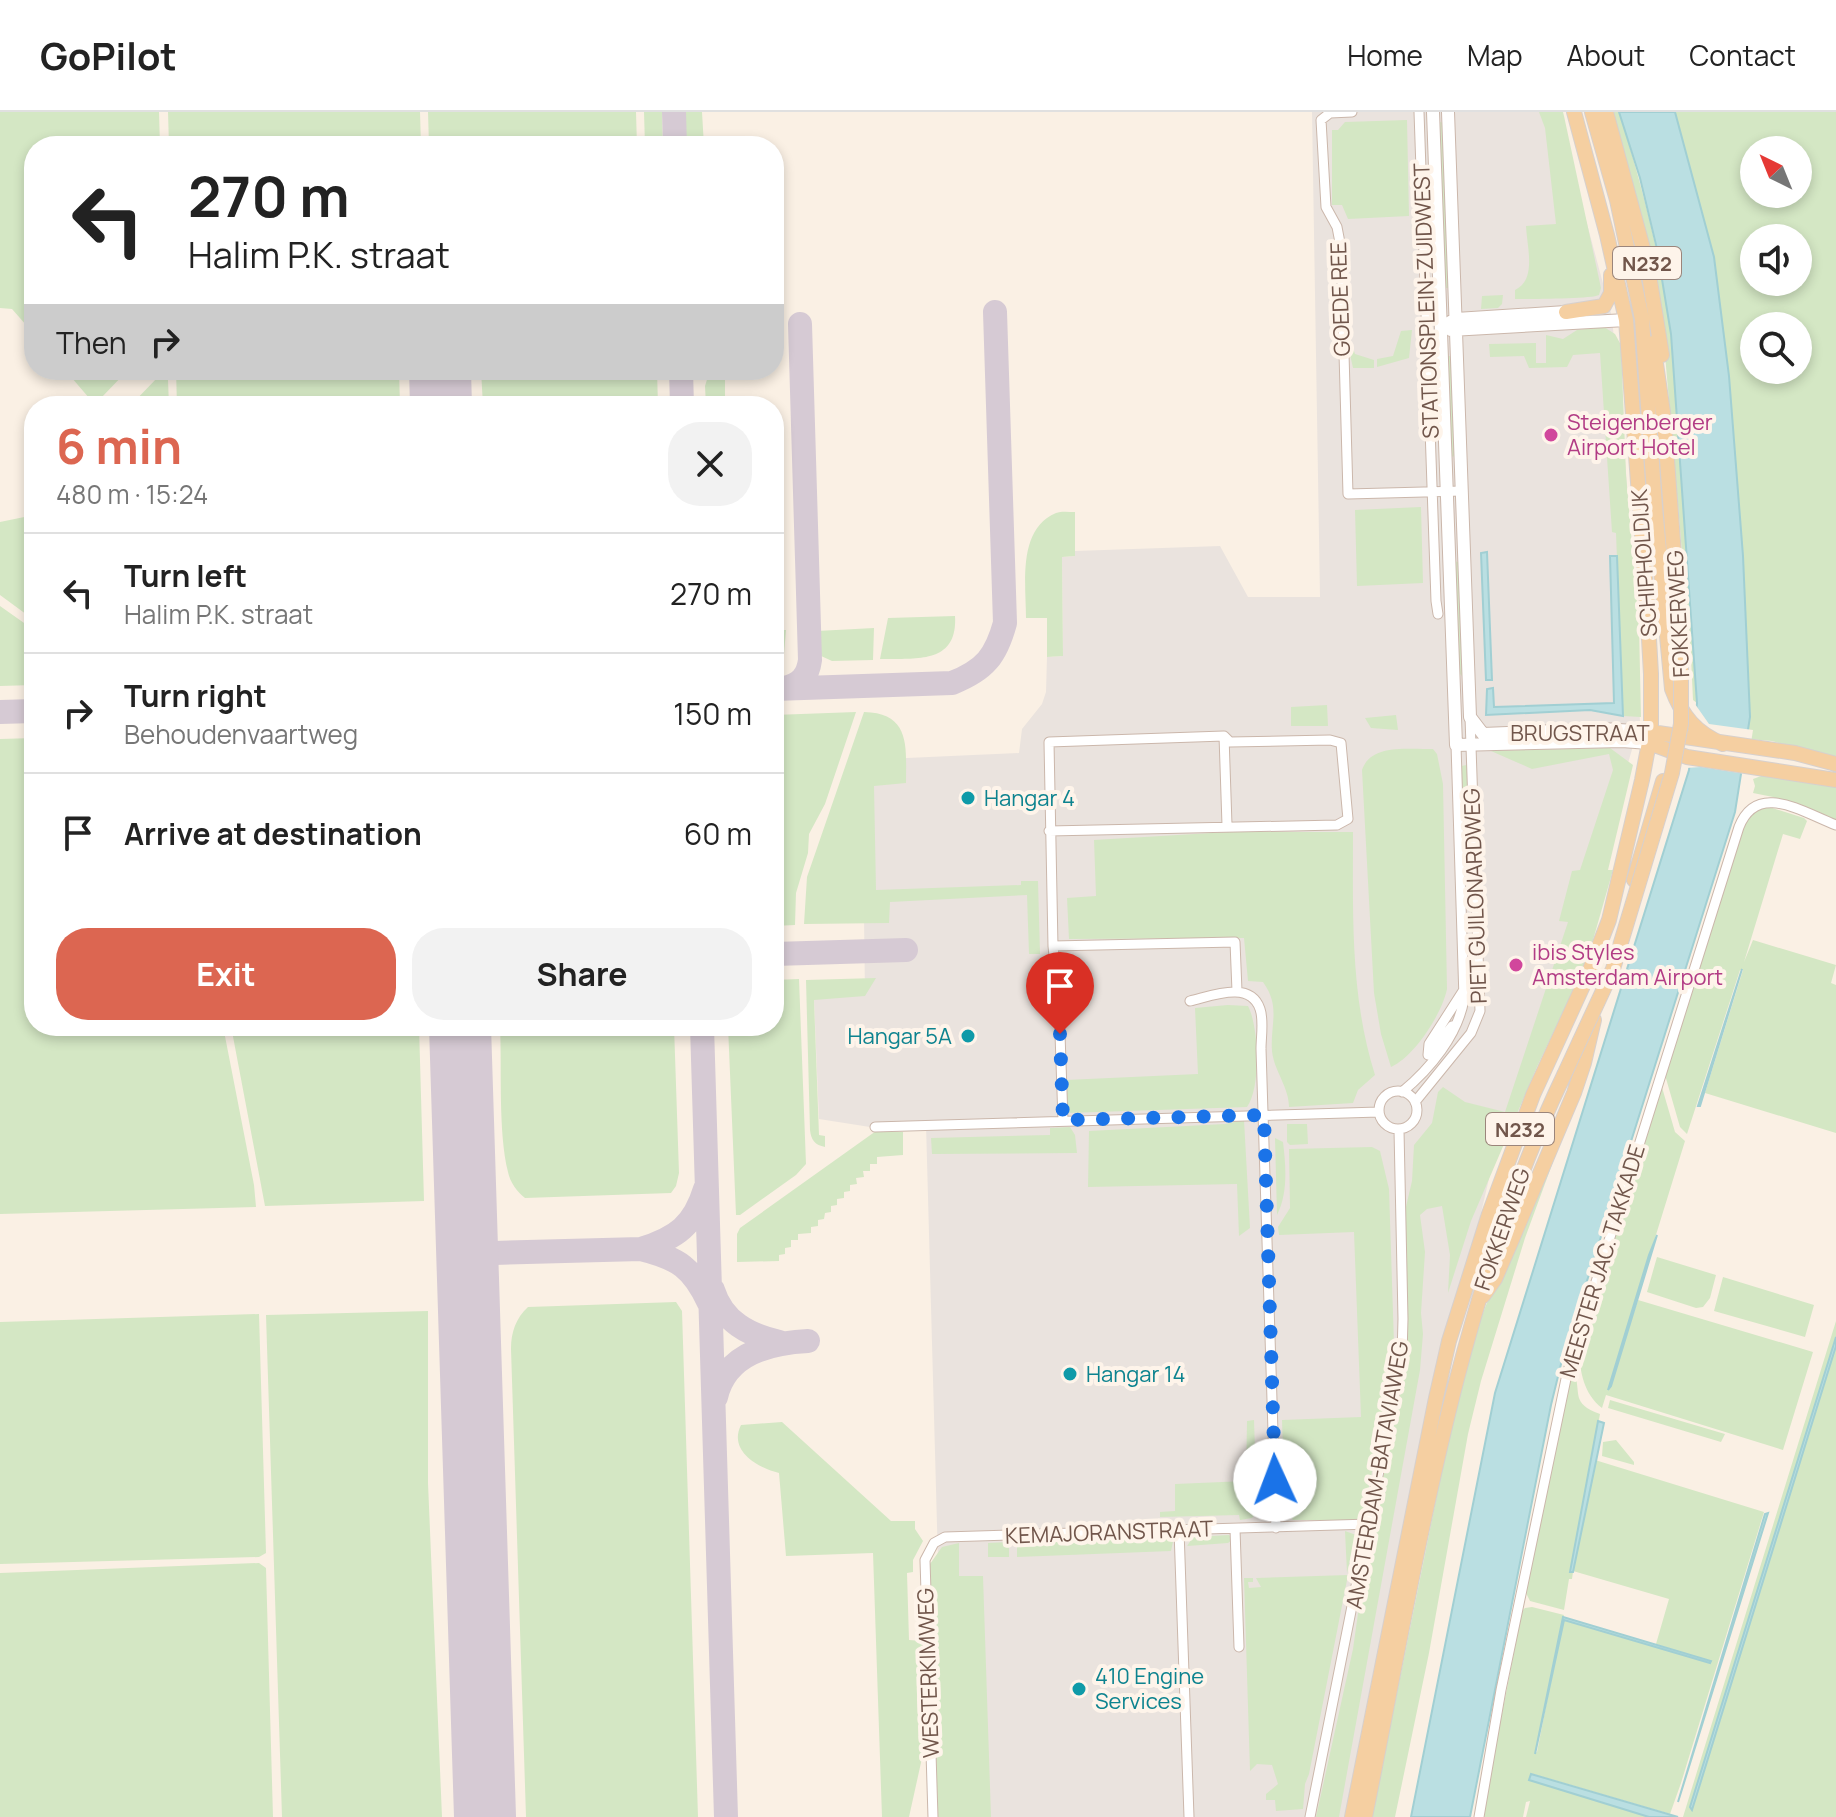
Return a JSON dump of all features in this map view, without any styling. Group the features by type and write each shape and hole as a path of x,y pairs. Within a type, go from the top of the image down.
{"main road":[{"name":"SCHIPHOLDIJK","path":"1574,112 1626,320 1650,642 1653,740"},
{"name":"N232","path":"1592,112 1642,273 1665,426"},
{"name":"N232","path":"1606,112 1653,293 1660,339 1665,426"},
{"name":"N232","path":"1617,200 1644,333 1651,458 1671,682 1678,704 1691,732 1723,744 1795,753 1836,764"},
{"path":"1566,312 1598,309 1609,300 1612,287 1607,235"},
{"path":"1626,320 1634,306 1636,287"},
{"name":"FOKKERWEG","path":"1365,1817 1442,1440 1474,1310 1521,1173 1613,969 1672,773 1681,724 1681,649 1665,426"},
{"name":"BRUGSTRAAT","path":"1653,740 1691,732"},
{"name":"N232","path":"1474,1310 1495,1279 1580,1077 1606,970 1666,770 1665,758 1653,740"},
{"name":"FOKKERWEG","path":"1352,1817 1449,1341 1476,1252 1533,1095 1591,968 1609,920 1653,740"},
{"name":"BRUGSTRAAT","path":"1653,740 1684,756 1836,780"},
{"path":"1666,770 1674,758 1684,756"}],"street":[{"path":"1330,112 1352,112"},
{"name":"GOEDE REE","path":"1330,112 1321,120 1326,207 1337,227 1341,248 1348,494 1432,491"},
{"name":"STATIONSPLEIN-ZUIDWEST","path":"1419,112 1438,614"},
{"name":"STATIONSPLEIN-ZUIDWEST","path":"1433,112 1454,681 1462,740"},
{"name":"STATIONSPLEIN-ZUIDWEST","path":"1448,112 1470,717 1462,740"},
{"path":"1440,327 1566,312"},
{"path":"1456,325 1626,320"},
{"path":"1432,491 1462,491"},
{"path":"1449,547 1464,547"},
{"path":"1454,681 1469,681"},
{"path":"1470,717 1483,740"},
{"path":"1224,736 1227,825"},
{"path":"1049,831 1337,825 1348,819 1341,743 1334,740 1230,742 1224,736 1049,742 1049,831 1053,946 1059,1005 1063,1120"},
{"name":"BRUGSTRAAT","path":"1462,740 1653,740"},
{"name":"PIET GUILONARDWEG","path":"1415,1102 1465,1042 1479,1018 1471,764 1462,740"},
{"name":"PIET GUILONARDWEG","path":"1402,1092 1448,1041 1462,1010 1465,988 1462,740"},
{"name":"PIET GUILONARDWEG","path":"1471,764 1483,740"},
{"name":"MEESTER JAC. TAKKADE","path":"1479,1817 1501,1690 1567,1374 1739,827 1748,809 1768,801 1836,825"},
{"path":"1053,946 1235,942 1237,991"},
{"name":"PIET GUILONARDWEG","path":"1427,1066 1429,1044 1465,988"},
{"path":"1190,1001 1237,991 1254,998 1262,1011 1276,1528"},
{"name":"PIET GUILONARDWEG","path":"1428,1055 1458,1022"},
{"path":"1402,1092 1415,1102 1415,1118 1406,1128 1399,1130 1385,1125 1379,1112 1383,1098 1388,1094 1402,1092"},
{"path":"875,1127 1379,1112"},
{"name":"AMSTERDAM-BATAVIAWEG","path":"1310,1817 1402,1355 1399,1130"},
{"name":"KEMAJORANSTRAAT","path":"945,1537 1370,1524"},
{"path":"1235,1529 1239,1647"},
{"path":"1179,1530 1189,1817"},
{"name":"WESTERKIMWEG","path":"933,1817 925,1560 934,1543 945,1537"}],"shaded area":[{"path":"1312,112 1557,112 1612,317 1626,472 1640,722 1592,887 1495,1153 1429,1436 1350,1817 945,1817 926,1124 870,1127 819,1119 814,999 865,995 862,760 1019,753 1022,729 1042,704 1046,692 1047,657 1063,656 1062,557 1075,556 1075,551 1220,546 1248,597 1320,597"}],"green space":[{"path":"0,112 159,112 160,136 24,136 24,323 12,309 0,308"},
{"path":"168,112 420,112 421,136 169,136"},
{"path":"428,112 636,112 637,136 429,136"},
{"path":"644,112 662,112 663,136 645,136"},
{"path":"685,112 702,112 703,136 686,136"},
{"path":"1539,112 1563,112 1601,288 1599,295 1515,299 1515,290 1522,285 1528,271 1526,226 1556,224 1545,128"},
{"path":"1611,112 1619,112 1643,194 1671,334 1697,703 1693,700 1661,308"},
{"path":"1643,112 1836,112 1836,758 1772,741 1748,739 1687,307"},
{"path":"1407,120 1409,216 1348,219 1342,205 1332,205 1332,130 1338,130 1345,122"},
{"path":"1440,122 1444,123 1450,288 1444,288"},
{"path":"1503,295 1498,308 1481,309 1482,296"},
{"path":"1604,327 1615,334 1621,345 1626,474 1639,627 1641,717 1623,716 1616,533 1612,532 1600,353 1573,355 1567,367 1529,368 1524,356 1490,357 1489,344 1536,343 1536,363 1546,363 1546,335 1563,339 1577,330"},
{"path":"1412,330 1409,358 1377,367 1377,359 1393,356 1401,331"},
{"path":"1353,348 1355,354 1374,360 1374,368 1353,368 1349,350"},
{"path":"1446,356 1452,356 1455,456 1451,457"},
{"path":"74,380 118,380 103,396 87,396"},
{"path":"155,380 168,380 169,396 140,396"},
{"path":"176,380 399,380 400,396 177,396"},
{"path":"482,380 657,380 658,396 482,396"},
{"path":"707,380 725,380 725,396 706,396"},
{"path":"1421,507 1423,583 1357,586 1355,510"},
{"path":"1058,512 1075,512 1075,556 1062,557 1063,656 1047,657 1047,618 1026,618 1026,559 1035,532 1044,521"},
{"path":"24,517 24,613 0,595 0,522"},
{"path":"1455,561 1460,563 1463,677 1459,673"},
{"path":"0,606 24,623 24,685 0,686"},
{"path":"955,616 954,632 942,651 920,658 880,659 888,618"},
{"path":"874,628 873,660 832,661 819,655 817,631"},
{"path":"1327,705 1328,726 1291,726 1291,707"},
{"path":"856,712 825,804 809,834 808,853 796,893 795,925 784,926 784,715"},
{"path":"864,712 890,718 898,725 903,734 906,757 906,783 874,786 876,890 1021,885 1021,881 1038,881 1040,954 1029,954 1027,895 890,902 889,923 804,924 807,877"},
{"path":"1396,715 1398,730 1371,728 1365,718"},
{"path":"24,738 24,1036 225,1036 256,1207 0,1214 0,739"},
{"path":"1610,748 1633,765 1608,870 1613,870 1587,961 1537,1067 1471,1221 1448,1293 1450,1255 1442,1206 1427,1209 1420,1215 1425,1252 1420,1370 1339,1817 1316,1817 1353,1649 1364,1571 1403,1377 1406,1342 1405,1211 1412,1181 1414,1145 1432,1123 1438,1092 1443,1087 1465,1102 1505,1112 1568,922 1559,921 1572,871 1580,870 1613,770 1609,754 1532,769 1491,751"},
{"path":"1433,749 1437,754 1443,784 1447,989 1426,1034 1409,1054 1391,1067 1374,993 1362,770 1367,761 1382,752"},
{"path":"1467,765 1470,853 1466,856 1461,766"},
{"path":"1764,775 1836,785 1836,823 1773,797 1753,793 1753,779"},
{"path":"1763,805 1807,821 1800,839 1783,834 1744,962 1753,940 1836,965 1831,983 1836,985 1836,1133 1705,1093 1743,970 1740,970 1687,1134 1680,1127 1665,1075 1744,823"},
{"path":"1228,832 1353,832 1353,924 1357,985 1375,1075 1358,1090 1353,1103 1289,1107 1272,1051 1272,1000 1263,982 1248,981 1244,938 1069,939 1067,898 1096,896 1094,840"},
{"path":"876,978 865,996 814,1000 819,1135 825,1136 825,1147 814,1142 810,1130 806,980"},
{"path":"799,979 806,1164 796,1175 736,1215 728,1036 784,1036 784,980"},
{"path":"1248,1006 1252,1016 1257,1057 1255,1086 1247,1107 1067,1113 1066,1080 1198,1074 1195,1008"},
{"path":"233,1036 419,1036 424,1201 265,1206"},
{"path":"500,1036 674,1036 679,1173 671,1193 525,1198 510,1179 502,1120"},
{"path":"1661,1084 1675,1132 1685,1141 1608,1390 1638,1300 1813,1352 1783,1450 1606,1395 1602,1408 1584,1382 1578,1350"},
{"path":"1571,1113 1525,1238 1481,1381 1468,1434 1429,1653 1395,1817 1372,1817 1450,1430 1475,1335"},
{"path":"1244,1120 1250,1228 1239,1236 1237,1184 1088,1187 1089,1131 1225,1124"},
{"path":"1287,1124 1307,1124 1308,1144 1290,1145 1287,1142"},
{"path":"1070,1127 1075,1135 1077,1153 932,1154 931,1138 1050,1135 1050,1128"},
{"path":"876,1131 903,1132 903,1155 877,1157 877,1164 870,1164 870,1171 863,1171 864,1177 856,1178 857,1184 850,1185 850,1191 844,1192 844,1198 837,1199 837,1205 831,1206 831,1212 818,1220 818,1226 811,1227 811,1233 798,1234 798,1240 791,1240 791,1247 785,1248 785,1254 779,1255 779,1261 737,1262 737,1234 740,1228"},
{"path":"1275,1138 1283,1142 1285,1170 1285,1189 1277,1215"},
{"path":"1372,1147 1380,1151 1389,1189 1394,1344 1392,1374 1364,1511 1359,1520 1293,1520 1285,1511 1282,1420 1361,1417 1354,1232 1279,1235 1278,1227 1290,1208 1289,1149"},
{"path":"1657,1257 1716,1275 1710,1298 1703,1307 1696,1308 1647,1292"},
{"path":"1723,1277 1814,1305 1805,1337 1714,1311"},
{"path":"676,1302 682,1311 698,1817 526,1817 511,1349 513,1331 528,1307"},
{"path":"428,1311 428,1483 442,1817 282,1817 266,1315"},
{"path":"259,1314 266,1553 259,1557 0,1564 0,1322"},
{"path":"1836,1321 1836,1817 1683,1817"},
{"path":"1574,1370 1581,1402 1600,1414 1564,1610 1530,1601 1526,1593"},
{"path":"1610,1400 1725,1434 1721,1442 1608,1408"},
{"path":"1254,1420 1257,1512 1252,1518 1240,1520 1239,1515 1160,1517 1160,1512 1175,1511 1175,1484 1246,1481 1247,1421"},
{"path":"782,1422 891,1521 915,1521 915,1529 923,1541 913,1560 913,1572 907,1573 909,1640 922,1641 926,1740 909,1817 882,1817 873,1553 786,1556 779,1473 747,1457 738,1443 741,1425"},
{"path":"1616,1440 1634,1465 1602,1456 1603,1442"},
{"path":"1595,1460 1764,1512 1681,1783 1670,1814 1533,1774 1530,1780 1649,1817 1526,1817 1530,1801 1526,1802 1523,1817 1482,1817 1525,1608 1564,1615 1535,1753 1563,1620 1711,1662 1656,1644 1669,1599 1573,1571"},
{"path":"1345,1531 1356,1535 1347,1573"},
{"path":"1229,1535 1232,1540 1228,1543 1187,1546 1193,1537"},
{"path":"1174,1537 1171,1551 1017,1557 1017,1541"},
{"path":"1009,1542 1009,1557 988,1557 988,1543"},
{"path":"959,1543 959,1576 983,1576 991,1817 938,1817 930,1564 942,1547"},
{"path":"259,1563 266,1568 273,1817 0,1817 0,1573"},
{"path":"1348,1575 1305,1784 1303,1809 1276,1811 1275,1800 1266,1800 1266,1794 1278,1784 1272,1765 1257,1764 1250,1771 1244,1578 1253,1578 1253,1582 1248,1582 1249,1588 1261,1587 1256,1578"}],"water":[{"path":"1619,112 1675,112 1714,257 1729,376 1743,556 1750,717 1735,812 1562,1360 1470,1817 1411,1817 1495,1393 1689,770 1697,703 1671,334 1657,249 1640,178"},
{"path":"1487,552 1492,680 1486,680 1481,553"},
{"path":"1610,556 1617,556 1623,716 1590,710 1486,715 1487,689 1493,688 1494,707 1614,703"},
{"path":"1742,969 1700,1106 1698,1106"},
{"path":"1657,1235 1611,1386 1608,1390 1649,1255"},
{"path":"1836,1337 1836,1346 1692,1810 1690,1807"},
{"path":"1598,1421 1604,1423 1573,1572 1570,1572"},
{"path":"1768,1513 1678,1802 1765,1514"},
{"path":"1563,1617 1711,1661 1564,1620 1535,1754"},
{"path":"1531,1774 1678,1817 1649,1817 1529,1780"}],"pier":[{"path":"1695,704 1709,724 1753,730 1746,774 1701,767 1686,768"}],"taxiway":[{"path":"674,112 675,136"},
{"path":"784,689 952,683 973,673 993,653 1005,623 995,312"},
{"path":"784,688 802,679 810,660 800,324"},
{"path":"681,380 682,396"},
{"path":"0,712 24,711"},
{"path":"784,954 906,950"},
{"path":"702,1036 726,1817"},
{"path":"641,1249 665,1240 682,1228 695,1212 705,1189"},
{"path":"466,1226 477,1246 494,1253"},
{"path":"468,1283 477,1262 494,1253 641,1249 665,1256 683,1266 697,1281 709,1303"},
{"path":"713,1290 730,1319 748,1331 779,1342"},
{"path":"716,1397 721,1382 739,1360 779,1344 808,1341"}],"runway":[{"path":"440,380 441,396"},
{"path":"460,1036 485,1817"}],"place":[{"name":"Steigenberger Airport Hotel","path":"1551,435"},
{"name":"Hangar 4","path":"968,798"},
{"name":"ibis Styles Amsterdam Airport","path":"1516,965"},
{"name":"Hangar 5A","path":"968,1036"},
{"name":"Hangar 14","path":"1070,1374"},
{"name":"410 Engine Services","path":"1079,1689"}],"route":[{"path":"1060,1034 1063,1120 1264,1115 1275,1480"}]}
